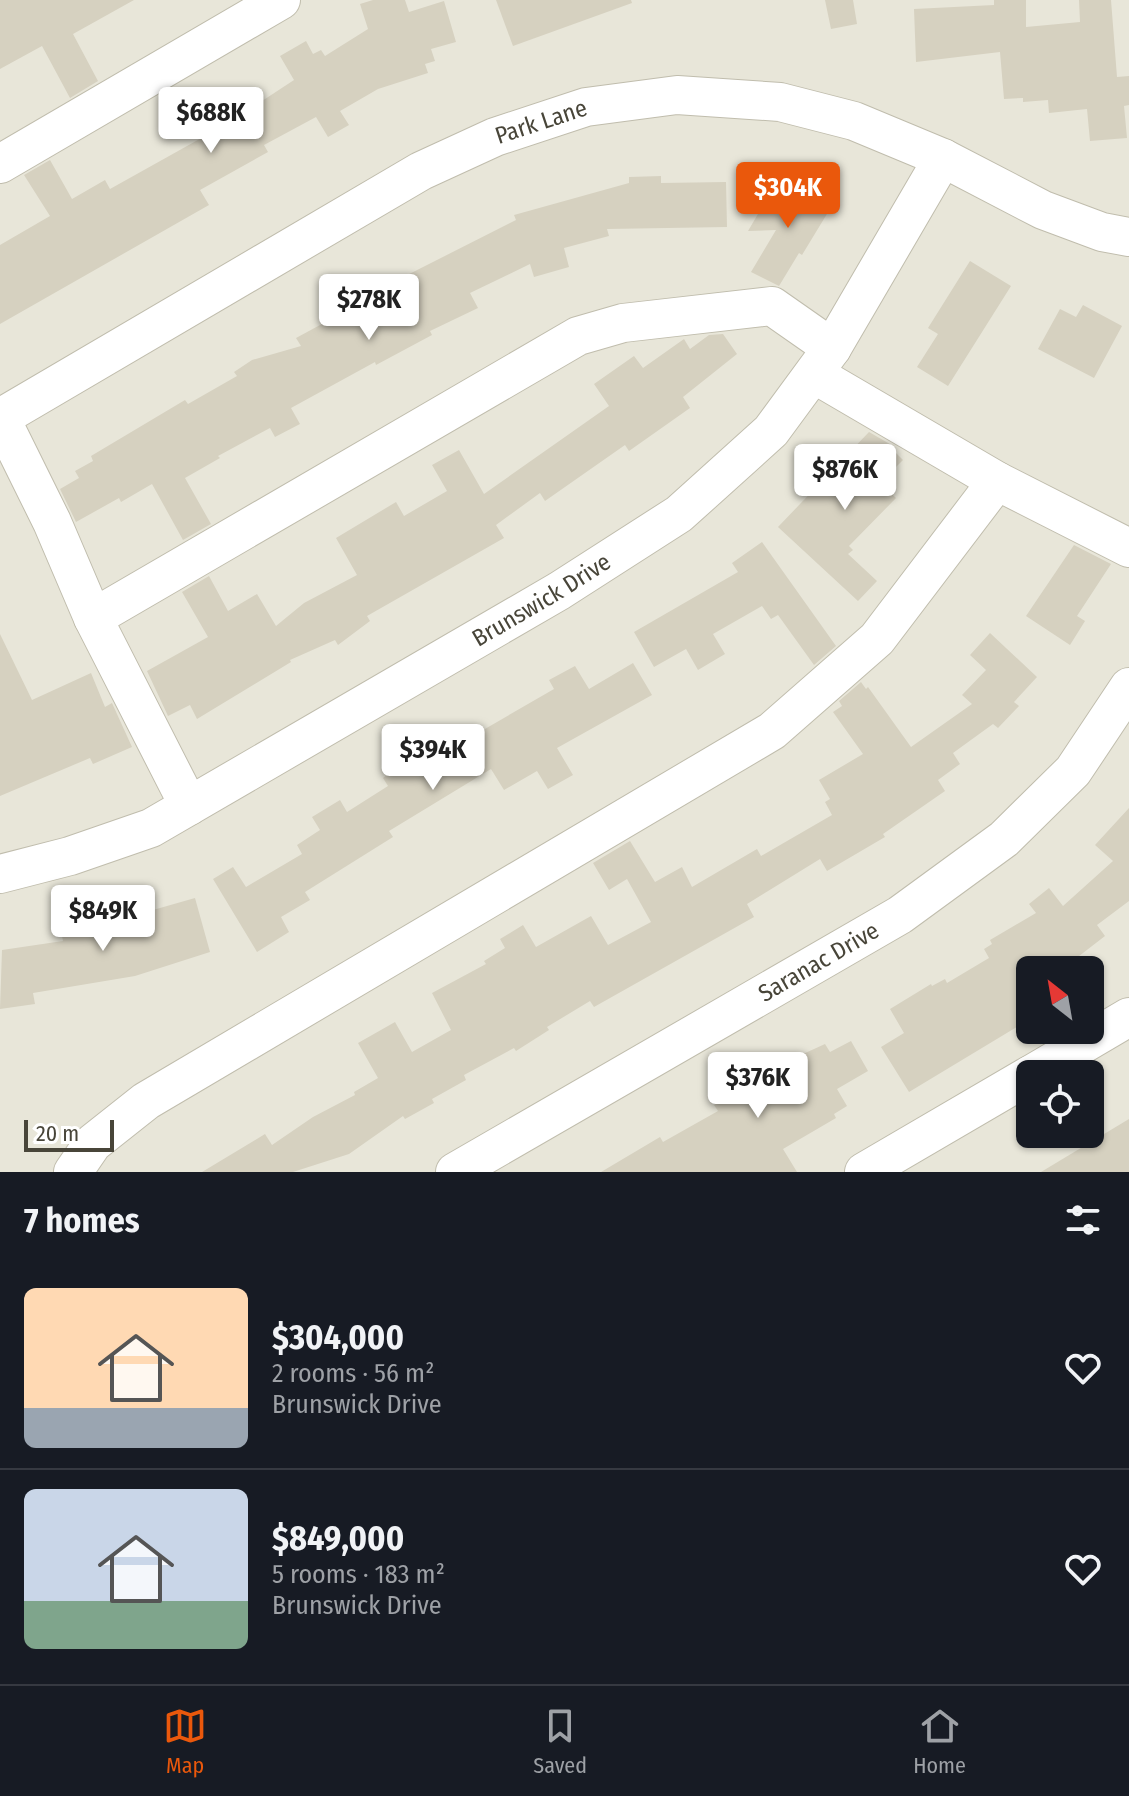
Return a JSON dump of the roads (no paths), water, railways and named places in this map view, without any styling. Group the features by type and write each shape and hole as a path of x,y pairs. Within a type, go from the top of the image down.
{"street":[{"path":"0,164 281,0"},
{"name":"Park Lane","path":"0,417 421,171 495,137 586,107 677,95 780,102 854,121 943,158 1043,210 1102,232 1129,237"},
{"name":"Brunswick Drive","path":"0,874 70,856 151,828 559,591 679,514 771,431 823,361 943,158"},
{"path":"93,618 578,336 623,323 772,306 823,361 997,481 1129,548"},
{"path":"0,417 52,522 93,618 189,806"},
{"path":"73,1172 93,1143 146,1101 772,731 877,639 997,481"},
{"name":"Saranac Drive","path":"455,1172 900,915 1004,839 1073,771 1129,687"},
{"path":"1056,1060 1129,1017"},
{"path":"864,1172 1016,1084"}]}
